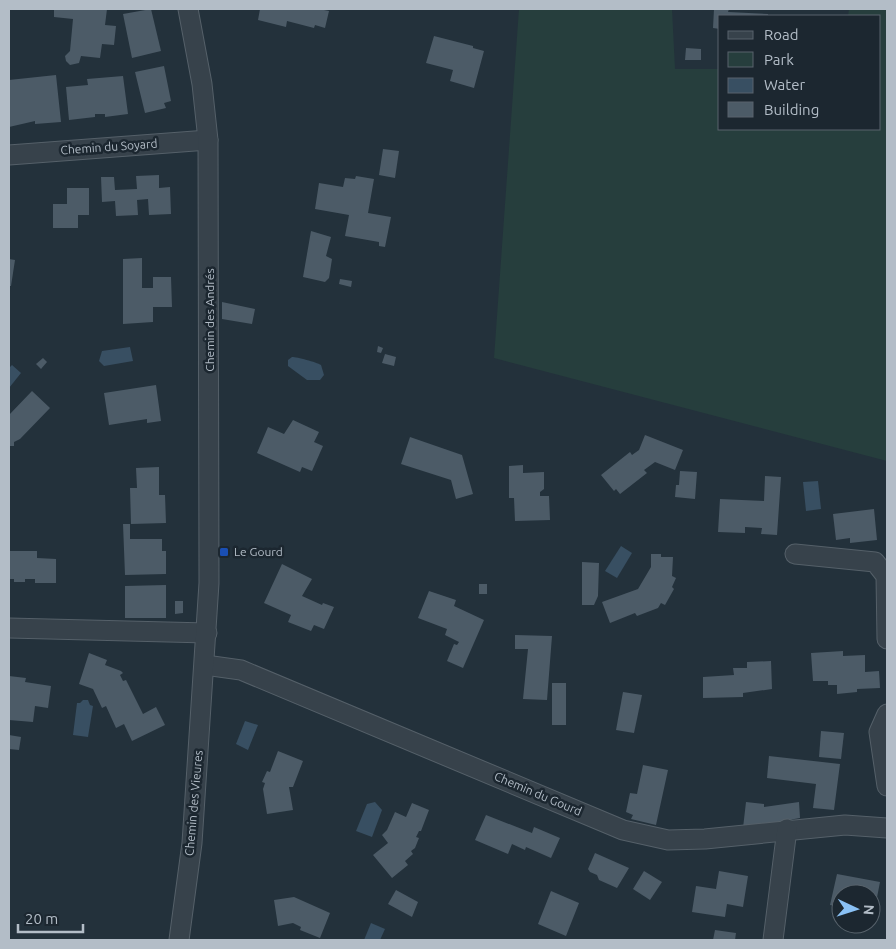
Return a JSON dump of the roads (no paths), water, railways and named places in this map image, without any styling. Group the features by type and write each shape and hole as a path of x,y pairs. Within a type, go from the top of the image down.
{"street":[{"name":"Chemin des Andrés","path":"188,9 202,84 208,140 209,564 205,665"},
{"name":"Chemin du Soyard","path":"9,155 208,140"},
{"path":"795,554 875,562 886,576 887,638"},
{"path":"9,628 207,632"},
{"name":"Chemin du Gourd","path":"205,665 241,670 623,830 668,840 705,839 787,829 845,825 887,828"},
{"name":"Chemin des Vieures","path":"179,940 192,843 205,665"},
{"path":"887,714 879,732 887,786"},
{"path":"773,940 787,829"}],"water":[{"path":"130,347 133,361 104,366 99,361 102,351"},
{"path":"292,357 321,365 324,375 320,380 307,380 288,366 288,360"},
{"path":"12,365 21,373 9,388 9,368"},
{"path":"818,481 821,509 806,511 803,482"},
{"path":"621,546 632,553 617,578 605,571"},
{"path":"88,700 90,705 93,706 88,737 73,735 77,703"},
{"path":"245,721 258,725 248,750 236,744"},
{"path":"375,802 382,810 372,837 356,831 367,804"},
{"path":"371,923 385,929 380,940 364,940"}],"place":[{"name":"Le Gourd","path":"224,552"}]}
